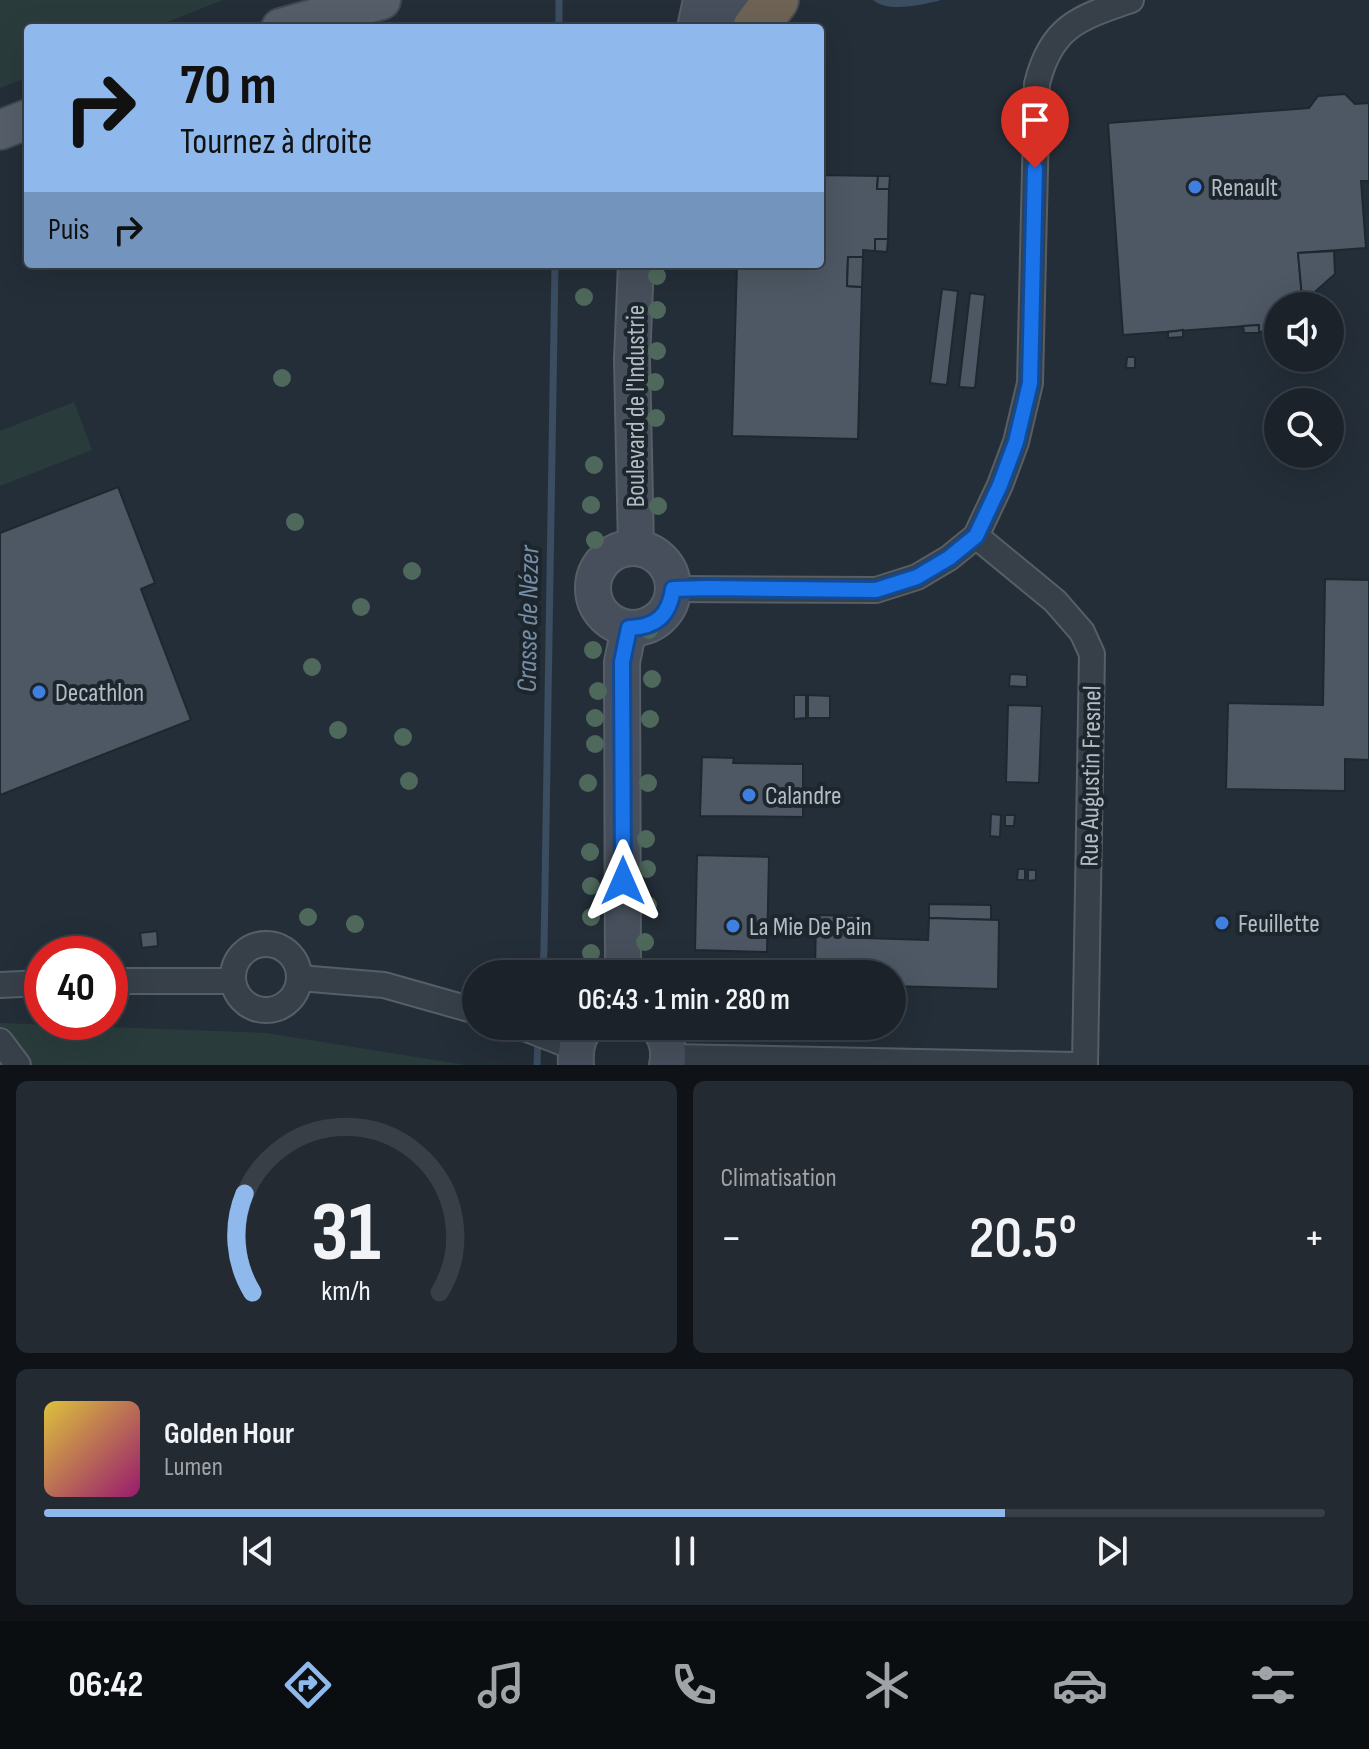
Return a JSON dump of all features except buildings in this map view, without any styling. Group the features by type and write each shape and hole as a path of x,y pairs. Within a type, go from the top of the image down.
{"highway":[{"path":"758,24 776,0"}],"main road":[{"path":"264,24 314,0"},
{"path":"295,24 381,0"},
{"path":"0,130 24,121"}],"street":[{"path":"696,24 701,0"},
{"path":"725,24 736,0"},
{"path":"673,589 876,590 917,577 949,558 976,536 1016,442 1030,383 1037,84 1042,62 1056,38 1075,22 1131,0"},
{"name":"Boulevard de l'Industrie","path":"636,268 632,360 636,548"},
{"name":"Rue Augustin Fresnel","path":"976,536 1055,601 1082,632 1092,654 1085,1065"},
{"path":"636,548 648,551 667,566 673,589 665,614 655,622 629,628 604,616 596,605 593,591 594,578 600,565 610,555 622,549 636,548"},
{"path":"623,960 622,662 629,628"},
{"path":"270,944 287,952 298,968 297,989 283,1006 273,1010 262,1011 242,1001 233,981 236,962 250,948 260,945 270,944"},
{"path":"299,978 384,985 462,1007"},
{"path":"128,981 233,981"},
{"path":"0,985 24,984"},
{"path":"0,1041 18,1065"},
{"path":"664,1049 1074,1065"}],"green space":[{"path":"0,0 223,0 162,24 24,24 24,79 0,88"},
{"path":"74,402 92,450 0,486 0,431"},
{"path":"0,1023 24,1024 24,1040 128,1040 128,1028 266,1033 466,1065 0,1065"}],"water":[{"path":"873,0 941,0 896,7"}],"waterway":[{"name":"Crasse de Nézer","path":"559,0 559,24"},
{"name":"Crasse de Nézer","path":"543,960 555,268"},
{"name":"Crasse de Nézer","path":"537,1065 538,1040"}],"place":[{"name":"Renault","path":"1195,187"},
{"name":"Decathlon","path":"39,692"},
{"name":"Calandre","path":"749,795"},
{"name":"Feuillette","path":"1222,923"},
{"name":"La Mie De Pain","path":"733,926"}],"route":[{"path":"623,881 622,662 629,628 655,622 665,614 673,589 876,590 917,577 949,558 976,536 1016,442 1030,383 1035,168"}]}
